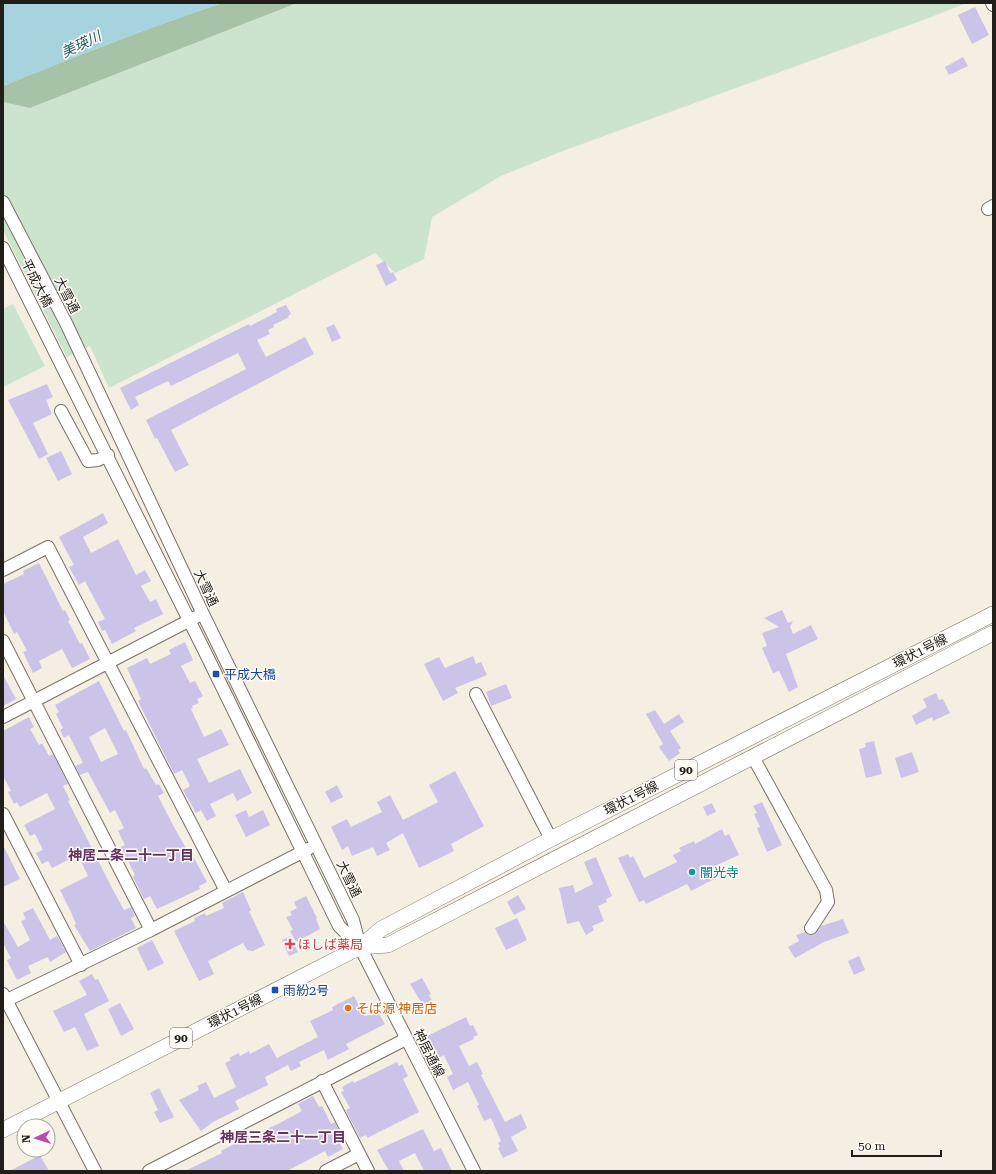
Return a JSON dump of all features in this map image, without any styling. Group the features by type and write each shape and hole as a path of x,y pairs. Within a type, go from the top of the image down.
{"main road":[{"name":"環状1号線","path":"3,1130 360,947 381,929 551,839 993,614"},
{"name":"環状1号線","path":"360,947 388,945 993,633"}],"street":[{"name":"大雪通","path":"3,202 66,323 203,614 353,920 360,947"},
{"name":"平成大橋","path":"3,248 108,456"},
{"path":"61,411 88,461 98,460 108,456 339,926 360,947"},
{"path":"3,570 48,547 226,891"},
{"path":"3,717 203,614"},
{"path":"3,641 151,930"},
{"path":"476,694 551,839"},
{"path":"753,757 826,890 828,902 811,928"},
{"path":"3,814 81,965"},
{"path":"95,1171 4,999 81,965 317,845"},
{"name":"神居通線","path":"360,947 474,1171"},
{"path":"149,1171 406,1039"},
{"path":"322,1081 368,1171"},
{"path":"326,1171 359,1154"}],"green space":[{"path":"222,3 297,3 30,108 3,102 3,86 167,22"},
{"path":"297,3 967,3 560,152 501,176 432,217 424,259 395,273 375,253 109,388 90,346 67,357 3,230 3,102 30,108"},
{"path":"13,304 45,366 3,387 3,309"}],"water":[{"name":"美瑛川","path":"3,3 222,3 167,22 3,86"}],"building":[{"path":"975,7 989,35 972,44 958,15"},
{"path":"963,57 968,66 949,75 945,67"},
{"path":"385,261 390,273 393,272 397,280 386,286 376,265"},
{"path":"286,305 291,314 288,316 289,317 273,325 274,327 268,330 270,334 257,340 266,357 305,337 314,354 171,430 189,465 175,472 157,438 155,439 146,420 246,369 238,353 171,386 168,381 135,397 139,405 131,410 120,388 249,324 250,326 277,312 276,309"},
{"path":"334,324 341,338 332,342 326,328"},
{"path":"47,384 53,397 46,400 52,414 33,423 48,454 39,459 8,400"},
{"path":"61,451 72,474 58,481 46,458"},
{"path":"103,513 108,523 83,537 91,553 118,539 136,575 145,570 151,581 141,586 150,602 156,599 163,614 134,628 136,631 112,644 105,630 102,631 98,622 105,619 85,581 79,585 69,567 74,565 59,537"},
{"path":"39,563 63,611 65,610 70,620 68,621 80,644 82,643 90,659 72,668 62,649 39,661 42,668 33,673 23,652 27,651 17,632 14,634 3,611 3,584 24,574 23,571"},
{"path":"782,610 788,623 793,621 790,627 793,634 811,625 818,639 786,654 798,687 789,692 779,671 773,673 762,648 767,646 762,633 779,627 764,618"},
{"path":"185,642 193,660 181,666 190,683 195,681 203,696 197,699 199,703 192,706 193,708 191,709 204,737 221,729 229,745 197,759 209,783 240,769 252,793 237,801 233,793 210,804 216,816 207,821 201,810 196,813 183,790 190,786 182,770 174,774 138,701 141,699 127,668 147,658 150,664 171,654 169,650"},
{"path":"473,656 476,664 481,662 487,675 455,688 458,693 443,701 424,664 439,657 445,668"},
{"path":"3,675 16,699 3,706"},
{"path":"99,681 124,731 126,730 144,769 146,768 156,785 159,784 164,793 158,796 187,850 189,849 207,882 199,886 200,889 157,909 150,896 144,899 133,877 135,875 121,847 125,845 118,831 124,828 115,810 110,813 88,772 80,775 75,766 83,763 69,735 64,738 60,730 63,728 56,714 59,712 55,705","holes":["105,728 118,754 101,762 89,737"]},
{"path":"506,684 512,698 491,706 486,692"},
{"path":"936,693 939,700 943,699 950,713 933,721 932,717 916,725 912,716 927,707 923,699"},
{"path":"655,710 664,724 679,714 684,722 670,731 681,748 678,750 680,753 669,761 659,747 663,744 646,714"},
{"path":"29,717 34,727 30,729 39,745 42,743 49,756 53,754 68,784 63,786 70,800 68,801 112,888 124,910 131,907 135,916 131,918 136,928 90,951 74,925 76,924 60,890 88,876 78,855 52,868 48,861 42,864 36,853 43,850 35,834 30,836 24,825 55,809 47,793 20,807 17,802 14,804 8,792 11,791 3,776 3,731"},
{"path":"874,741 882,774 866,778 859,749 866,747 865,743"},
{"path":"912,752 919,772 901,778 895,758"},
{"path":"455,771 484,826 451,844 454,851 419,868 403,833 386,843 390,850 377,856 373,847 352,856 348,846 342,850 331,827 347,819 351,827 382,812 377,802 390,795 403,820 438,802 429,785"},
{"path":"337,785 343,797 331,803 325,792"},
{"path":"762,802 782,845 767,852 757,828 760,827 754,814 757,813 753,806"},
{"path":"712,803 716,812 707,816 703,807"},
{"path":"246,810 249,817 263,810 270,825 246,837 235,815"},
{"name":"闇光寺","path":"722,829 725,836 729,834 739,855 715,866 720,876 691,891 687,884 646,904 644,900 639,902 618,858 628,854 630,858 633,856 644,878 677,862 673,855 681,851 679,848 694,841 695,844"},
{"path":"3,845 20,879 3,887"},
{"path":"596,857 612,896 606,899 607,902 598,906 604,921 592,926 594,930 586,935 579,921 567,924 559,888 573,885 575,893 593,884 584,862"},
{"path":"243,892 251,910 249,911 265,945 253,951 247,950 243,943 208,961 214,974 199,981 174,931 195,921 194,918 205,913 206,916 224,908 222,903"},
{"path":"518,895 526,909 514,915 507,902"},
{"path":"306,896 317,918 316,919 320,929 296,942 290,931 293,930 286,917 292,915 290,912 297,908 294,902"},
{"path":"33,908 50,940 57,936 66,952 50,962 48,957 28,966 31,973 17,980 7,960 11,958 3,943 3,921 18,947 30,940 21,921 26,919 23,913"},
{"path":"517,918 527,940 506,950 495,928"},
{"path":"843,919 849,933 824,942 795,958 788,947 799,941 796,935 805,932 810,935 814,935 821,926"},
{"path":"290,936 298,952 289,956 282,940"},
{"path":"152,940 164,963 148,971 137,948"},
{"path":"859,956 865,970 854,975 848,961"},
{"path":"92,974 95,980 98,979 109,1001 84,1014 99,1046 87,1051 75,1027 64,1032 53,1011 87,995 79,981"},
{"path":"422,978 431,994 429,995 436,1009 428,1013 410,984"},
{"path":"354,996 365,1016 378,1012 385,1024 346,1044 349,1049 328,1060 324,1050 299,1062 301,1066 291,1071 288,1065 265,1077 268,1085 235,1101 239,1109 213,1122 201,1131 179,1100 199,1090 197,1086 206,1082 214,1098 236,1087 225,1063 231,1060 229,1058 239,1053 240,1056 249,1051 250,1054 269,1044 277,1058 318,1037 310,1021 333,1010 332,1007"},
{"path":"120,1003 134,1029 121,1036 108,1009"},
{"path":"466,1017 470,1026 473,1025 478,1035 473,1037 474,1039 459,1046 469,1066 477,1062 483,1074 481,1075 505,1122 521,1114 527,1128 511,1137 518,1151 503,1158 498,1148 500,1147 498,1143 501,1141 491,1118 484,1121 477,1106 479,1105 468,1082 453,1090 447,1077 453,1074 444,1055 438,1058 427,1036"},
{"path":"397,1062 399,1066 402,1064 408,1076 403,1079 419,1112 367,1138 366,1135 360,1138 346,1110 350,1108 341,1092 344,1091 342,1087 353,1081 354,1083"},
{"path":"159,1088 174,1117 160,1123 154,1112 158,1110 150,1093"},
{"path":"313,1096 319,1107 322,1106 331,1124 335,1122 343,1139 339,1142 343,1149 328,1157 325,1151 287,1171 185,1171 222,1153 221,1151 259,1131 260,1132 278,1124 302,1111 298,1104"},
{"path":"423,1129 434,1151 441,1148 452,1171 424,1171 415,1153 399,1161 404,1171 389,1171 377,1150"},
{"path":"34,1158 42,1158 49,1171 10,1171"}],"place":[{"name":"平成大橋","path":"216,674"},
{"name":"闇光寺","path":"692,872"},
{"name":"ほしば薬局","path":"290,944"},
{"name":"雨紛2号","path":"275,990"},
{"name":"そば源 神居店","path":"348,1008"}],"district":[{"name":"神居二条二十一丁目","path":"131,855"},
{"name":"神居三条二十一丁目","path":"283,1137"}]}
